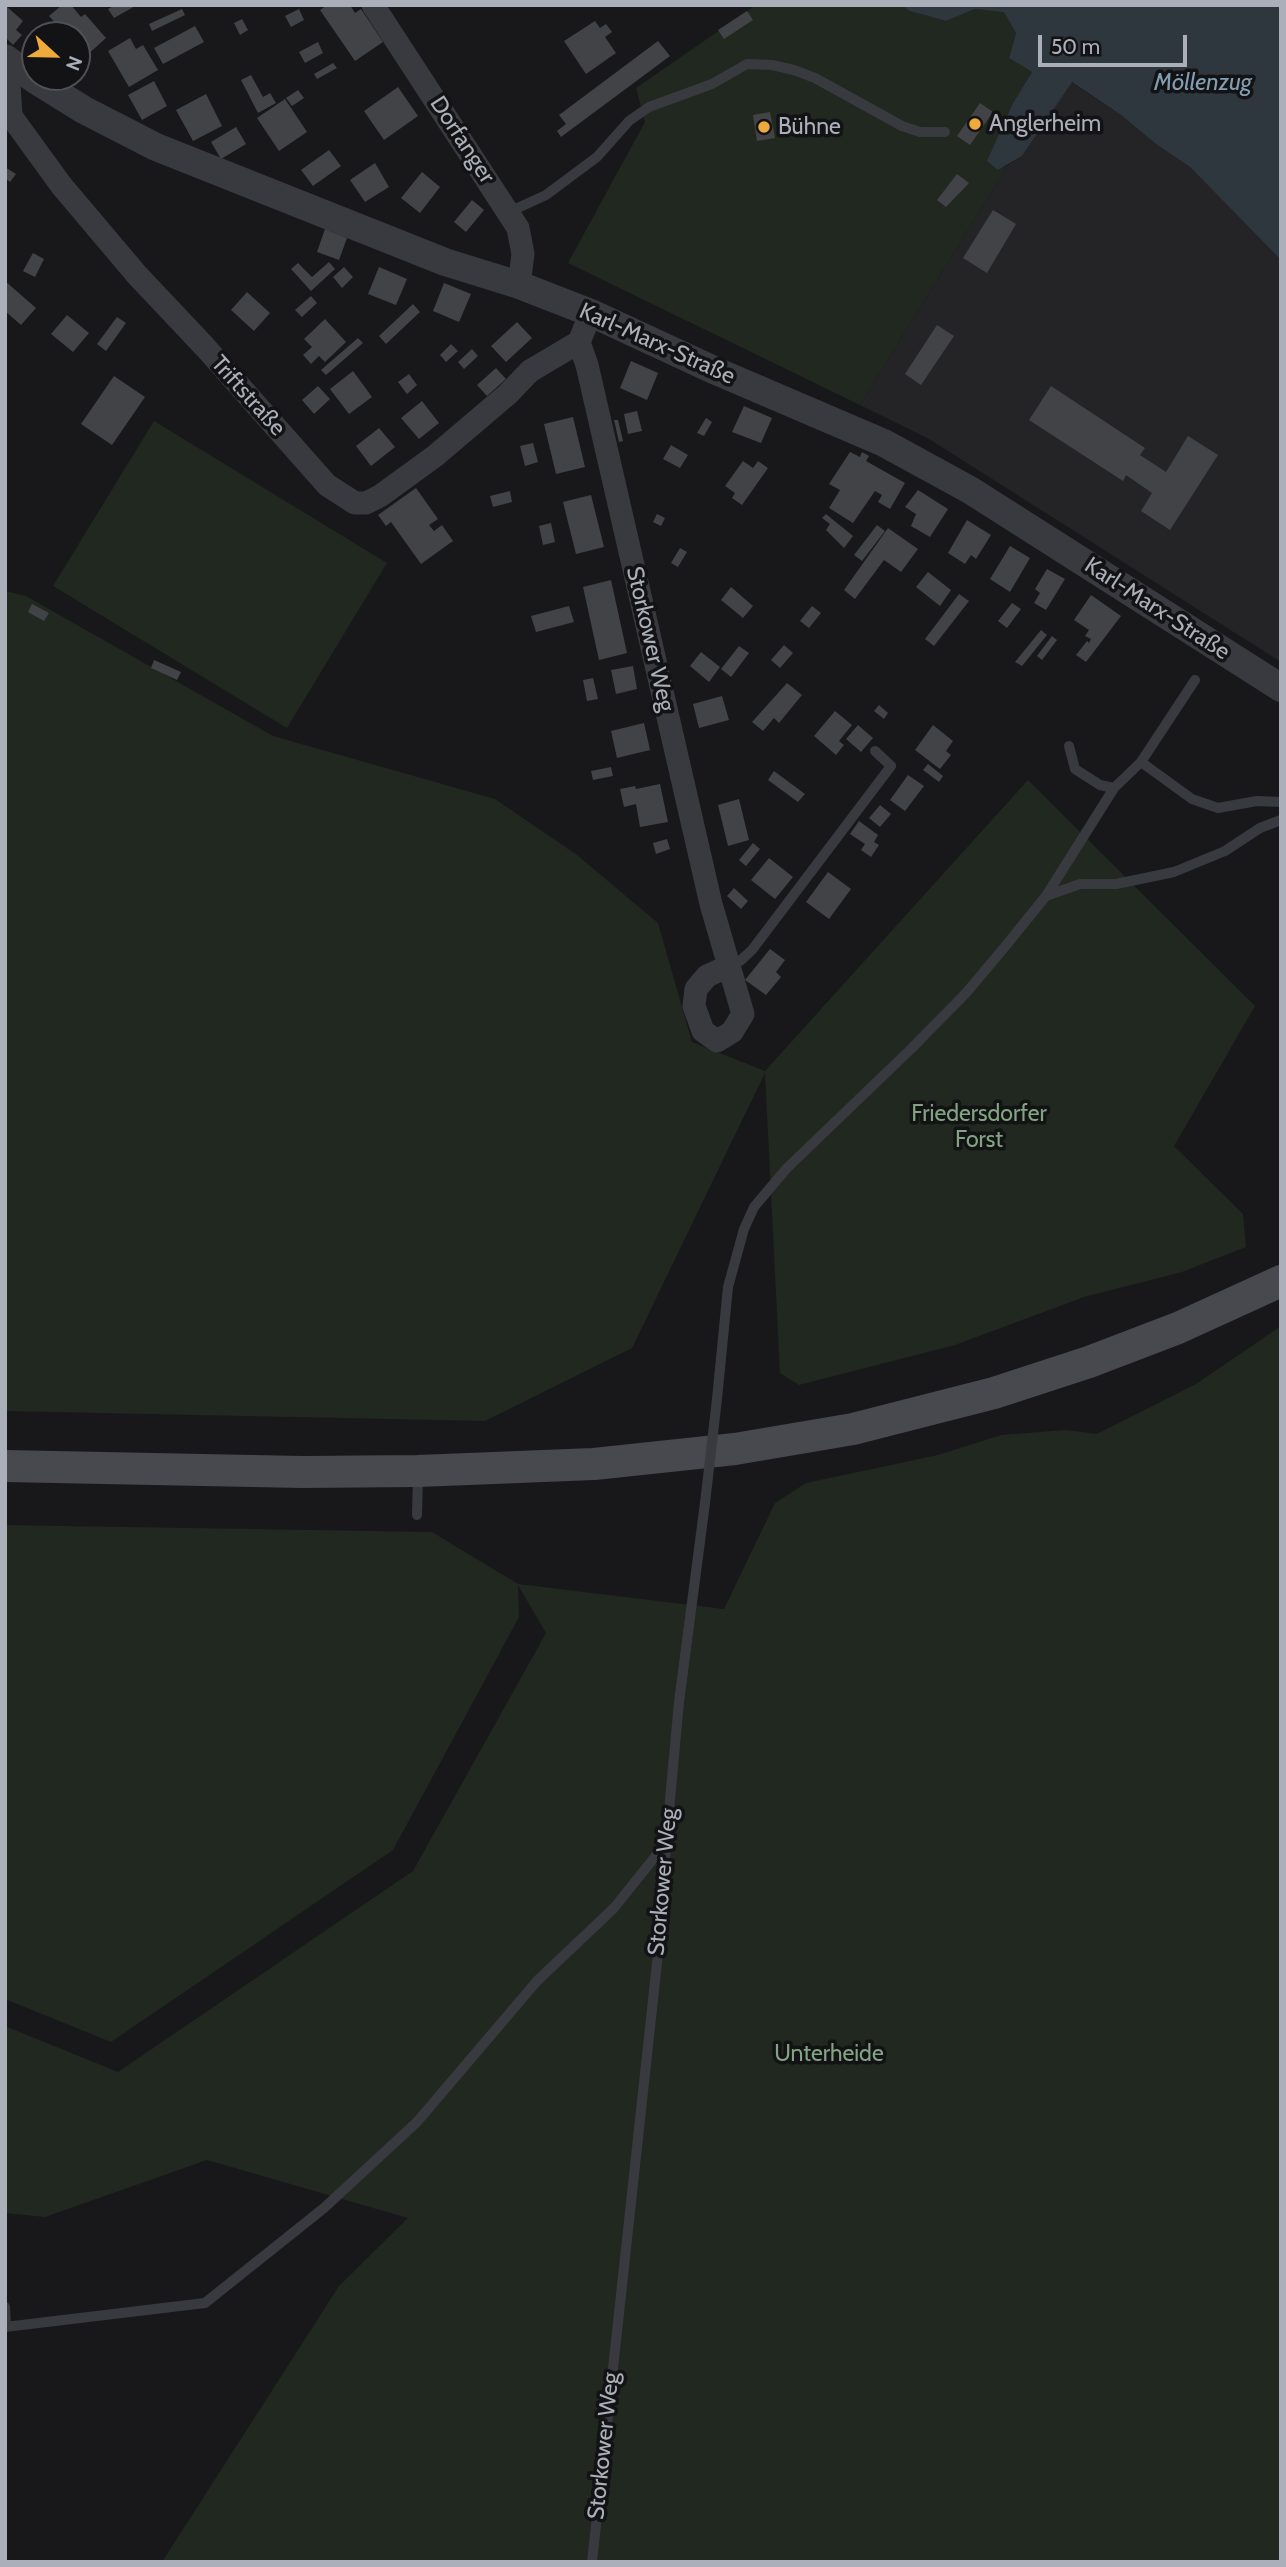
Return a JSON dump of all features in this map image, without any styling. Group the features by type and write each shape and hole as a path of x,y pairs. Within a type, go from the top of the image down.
{"main road":[{"path":"5,1466 302,1472 418,1471 594,1464 735,1449 853,1429 994,1393 1089,1362 1201,1318 1281,1281"}],"street":[{"name":"Dorfanger","path":"373,5 518,228 522,242 519,285"},
{"name":"Karl-Marx-Straße","path":"8,65 88,112 156,147 444,262 519,285 591,313 716,371 848,426 926,464 1281,688"},
{"name":"Triftstraße","path":"8,65 11,116 61,185 137,275 327,485 355,503 366,503 380,496 435,456 508,394 530,371 579,342"},
{"path":"579,342 591,313"},
{"name":"Storkower Weg","path":"579,342 596,405 711,904 729,966"}],"lane":[{"path":"509,212 546,195 597,157 629,121 649,107 712,84 747,64 772,65 794,70 815,78 902,127 920,132 945,132"},
{"name":"Storkower Weg","path":"592,2562 661,1926 679,1702 705,1503 728,1287 744,1229 754,1207 787,1168 966,993 1046,896 1114,788 1141,762 1195,680"},
{"path":"1069,746 1075,769 1100,785 1114,788"},
{"path":"729,966 740,961 752,950 891,766 875,751"},
{"path":"1141,762 1192,799 1217,808 1257,801 1281,802"},
{"path":"1046,896 1080,884 1116,884 1174,872 1225,851 1260,828 1281,820"},
{"path":"417,1515 418,1471"},
{"path":"5,2307 6,2327 205,2303 324,2208 417,2122 537,1981 614,1908 666,1843"}],"shaded area":[{"path":"1071,82 1121,115 1190,167 1281,260 1281,662 929,439 860,405 1008,165 1022,156"}],"green space":[{"path":"756,5 902,5 911,11 946,21 975,9 1004,11 1016,33 1009,58 1032,72 1013,103 988,161 998,170 1008,165 860,405 568,263 645,122 636,88"},
{"path":"154,421 387,563 287,728 53,586"},
{"name":"Friedersdorfer Forst","path":"5,591 26,596 273,736 495,799 577,855 658,923 692,1042 765,1071 1028,780 1255,1006 1174,1146 1243,1214 1246,1247 1182,1272 1084,1297 955,1345 799,1385 780,1373 765,1073 632,1348 485,1421 5,1411"},
{"name":"Unterheide","path":"1281,1326 1281,2562 162,2562 339,2286 408,2218 207,2160 45,2217 5,2213 5,2026 118,2072 413,1871 546,1633 518,1585 519,1617 393,1850 111,2042 5,1999 5,1525 432,1532 518,1584 724,1609 775,1503 806,1483 938,1455 1001,1435 1066,1430 1097,1434 1196,1384"}],"water":[{"name":"Möllenzug","path":"902,5 1281,5 1281,260 1190,167 1072,82 1022,156 998,170 987,161 1013,103 1032,72 1009,58 1016,33 1004,12 975,9 946,21 910,11"}],"building":[{"path":"5,5 23,21 16,30 21,36 13,45 5,37"},
{"path":"62,5 71,5 81,17 85,14 106,38 91,52 91,21 53,21 49,16"},
{"path":"115,5 137,5 114,18 108,9"},
{"path":"327,5 350,5 355,13 361,9 383,42 355,61 320,10"},
{"path":"182,9 185,15 152,31 149,24"},
{"path":"299,9 304,20 291,27 285,16"},
{"path":"747,11 753,20 724,39 718,30"},
{"path":"242,19 248,30 240,35 234,23"},
{"path":"595,21 600,28 606,24 612,32 605,37 616,53 586,74 564,41"},
{"path":"195,26 204,42 163,64 154,48"},
{"path":"130,38 136,49 143,45 158,70 129,87 108,51"},
{"path":"658,41 670,56 561,137 557,131 566,124 559,115"},
{"path":"318,42 323,53 305,63 299,52"},
{"path":"333,63 337,68 317,79 314,74"},
{"path":"251,75 263,97 270,93 276,103 258,113 241,80"},
{"path":"154,81 167,106 142,120 128,95"},
{"path":"398,87 418,116 384,140 364,111"},
{"path":"298,90 304,98 292,106 286,98"},
{"path":"206,94 222,126 193,141 176,110"},
{"path":"285,99 307,132 279,151 257,118"},
{"name":"Anglerheim","path":"980,103 993,112 970,145 957,136"},
{"name":"Bühne","path":"770,112 775,138 757,141 753,115"},
{"path":"236,127 246,144 221,159 211,142"},
{"path":"329,150 341,166 313,186 301,170"},
{"path":"375,163 389,187 365,202 350,180"},
{"path":"5,167 16,174 10,182 5,178"},
{"path":"422,172 440,187 420,213 401,198"},
{"path":"957,174 969,183 946,207 937,200"},
{"path":"472,200 484,210 466,232 454,222"},
{"path":"993,210 1016,224 987,273 963,258"},
{"path":"325,229 347,238 339,260 317,252"},
{"path":"33,253 44,259 35,277 23,271"},
{"path":"329,262 335,269 311,291 291,269 298,263 312,277"},
{"path":"344,267 353,277 342,288 333,277"},
{"path":"379,267 407,279 396,305 368,294"},
{"path":"5,281 36,308 21,325 5,311"},
{"path":"444,283 471,294 459,322 433,311"},
{"path":"247,292 270,313 254,331 231,310"},
{"path":"311,296 317,303 302,317 295,310"},
{"path":"413,304 420,312 386,344 379,336"},
{"path":"67,315 89,333 73,352 51,334"},
{"path":"117,317 126,323 106,351 97,344"},
{"path":"325,319 346,342 325,362 319,356 311,364 303,355 312,347 304,339"},
{"path":"517,322 532,338 506,362 491,346"},
{"path":"937,325 954,336 921,385 905,374"},
{"path":"358,338 363,343 326,375 321,370"},
{"path":"451,344 458,351 446,362 440,355"},
{"path":"472,349 478,356 464,369 458,362"},
{"path":"631,361 658,373 647,400 620,388"},
{"path":"496,368 506,379 487,396 477,385"},
{"path":"353,371 372,397 349,414 330,389"},
{"path":"409,374 417,385 407,394 398,382"},
{"path":"114,376 145,397 112,445 81,424"},
{"path":"318,386 330,399 314,414 302,400"},
{"path":"1051,386 1145,448 1140,455 1166,472 1188,436 1218,455 1170,530 1141,511 1152,493 1126,475 1123,481 1029,420"},
{"path":"422,401 439,423 419,439 401,418"},
{"path":"744,406 772,418 761,443 732,432"},
{"path":"637,411 642,431 628,434 624,414"},
{"path":"573,417 585,467 556,474 544,424"},
{"path":"706,418 712,422 704,436 697,433"},
{"path":"614,420 618,420 623,441 619,442"},
{"path":"379,428 395,447 371,466 356,446"},
{"path":"533,443 538,462 525,466 520,446"},
{"path":"671,445 688,455 680,468 663,459"},
{"path":"850,452 860,457 862,452 869,456 866,461 905,483 890,509 878,502 882,495 875,491 853,523 829,508 840,490 829,484"},
{"path":"743,461 753,468 758,461 768,468 742,505 732,498 735,493 725,486"},
{"path":"416,488 438,519 429,525 434,531 442,525 453,541 421,564 391,522 386,526 378,515"},
{"path":"918,490 948,509 930,537 911,526 916,514 905,507"},
{"path":"510,491 512,502 493,507 490,496"},
{"path":"591,495 604,547 576,554 563,502"},
{"path":"657,514 665,518 661,526 653,522"},
{"path":"826,514 853,536 844,548 826,530 830,524 822,518"},
{"path":"967,520 991,535 976,559 971,555 965,564 948,553"},
{"path":"551,523 555,542 543,545 539,526"},
{"path":"877,525 885,531 862,561 854,555"},
{"path":"888,528 918,549 901,572 884,560 855,599 844,590"},
{"path":"1010,546 1030,558 1010,592 990,579"},
{"path":"680,548 687,552 678,567 671,563"},
{"path":"1047,569 1065,579 1046,610 1034,603 1040,593 1035,589"},
{"path":"928,572 951,590 940,606 916,587"},
{"path":"611,580 627,653 599,660 583,587"},
{"path":"731,587 753,606 743,618 721,600"},
{"path":"959,594 969,601 934,646 925,639"},
{"path":"1091,595 1121,616 1086,662 1076,655 1087,641 1089,643 1091,639 1085,636 1089,630 1074,620"},
{"path":"1012,603 1021,609 1007,628 998,621"},
{"path":"32,604 49,613 44,621 28,612"},
{"path":"569,606 574,622 536,632 531,616"},
{"path":"812,606 821,613 809,628 800,621"},
{"path":"1041,630 1047,635 1022,666 1015,662"},
{"path":"1052,636 1057,640 1042,660 1037,656"},
{"path":"784,645 793,653 780,668 771,660"},
{"path":"739,646 749,653 731,677 721,669"},
{"path":"701,652 720,667 709,682 690,666"},
{"path":"154,660 181,672 177,680 151,668"},
{"path":"633,666 637,689 616,694 611,670"},
{"path":"593,678 598,699 587,701 583,680"},
{"path":"787,683 802,695 779,723 774,718 763,731 752,722"},
{"path":"722,696 729,720 699,728 693,704"},
{"path":"879,705 888,713 884,719 874,711"},
{"path":"835,711 852,725 839,741 844,745 836,755 814,736"},
{"path":"644,723 650,750 617,758 611,731"},
{"path":"858,725 873,738 861,752 846,739"},
{"path":"933,725 953,741 946,751 951,755 940,769 915,750"},
{"path":"928,764 943,776 939,782 923,770"},
{"path":"611,767 613,776 593,780 591,771"},
{"path":"774,771 805,794 798,802 768,780"},
{"path":"908,775 924,786 905,811 890,800"},
{"path":"660,784 668,822 640,827 636,804 624,807 620,789"},
{"path":"739,799 749,840 728,846 718,805"},
{"path":"880,805 891,814 880,827 869,818"},
{"path":"859,821 878,835 874,842 879,845 871,857 861,850 865,844 850,834"},
{"path":"667,839 670,849 656,854 653,843"},
{"path":"753,843 760,849 746,866 739,860"},
{"path":"769,858 793,877 775,899 751,880"},
{"path":"828,872 851,889 829,919 806,902"},
{"path":"734,888 748,901 741,909 727,896"},
{"path":"770,949 785,960 776,972 781,977 766,995 745,980"}],"place":[{"name":"Anglerheim","path":"975,124"},
{"name":"Bühne","path":"764,127"}]}
